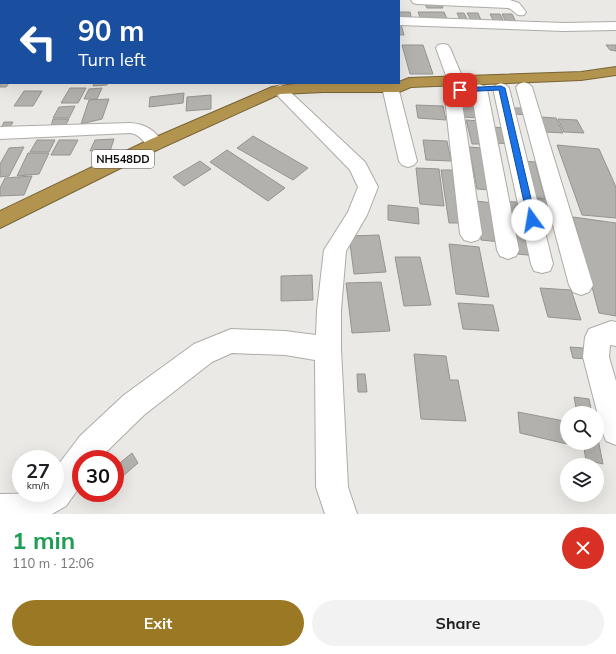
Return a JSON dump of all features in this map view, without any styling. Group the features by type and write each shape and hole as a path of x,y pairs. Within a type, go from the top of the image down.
{"highway":[{"name":"NH548DD","path":"490,86 616,71"},
{"name":"NH548DD","path":"0,220 155,144 248,102 273,92 294,87 332,85 410,89 454,86 524,87 616,78"}],"street":[{"path":"407,9 524,12 510,4 417,0"},
{"path":"400,21 616,26"},
{"path":"443,48 454,86 471,234"},
{"path":"490,86 508,250"},
{"path":"490,86 542,264"},
{"path":"394,87 408,161"},
{"path":"524,87 581,285"},
{"path":"273,92 358,167 368,187 356,215 335,250 329,310 328,349 332,487 341,514"},
{"path":"0,133 130,128 145,131 150,135 155,144"},
{"path":"616,334 611,333 598,337 596,357 616,431"},
{"path":"87,450 134,405 203,352 231,341 285,343 328,349"},
{"path":"0,510 30,509 55,495 72,471"}],"building":[{"path":"424,2 441,3 443,8 427,8"},
{"path":"400,12 410,12 412,21 400,20"},
{"path":"418,12 444,12 448,21 421,20"},
{"path":"457,13 464,13 468,21 461,22"},
{"path":"467,13 478,13 481,20 471,20"},
{"path":"490,14 500,14 504,22 494,22"},
{"path":"502,14 512,14 516,22 506,22"},
{"path":"400,24 401,24 404,35 400,35"},
{"path":"402,45 423,45 433,74 410,74"},
{"path":"606,45 616,45 616,51 610,50"},
{"path":"0,84 8,84 6,87 0,87"},
{"path":"94,84 108,84 107,85 93,86"},
{"path":"70,88 86,88 78,103 61,103"},
{"path":"102,88 97,99 84,99 89,89"},
{"path":"24,91 42,91 33,106 14,106"},
{"path":"184,93 183,103 149,107 150,97"},
{"path":"211,95 211,109 186,111 187,97"},
{"path":"109,99 102,119 81,124 89,100"},
{"path":"459,103 474,104 478,118 463,117"},
{"path":"416,105 443,106 446,120 418,118"},
{"path":"75,106 69,118 53,118 59,107"},
{"path":"513,108 525,108 528,115 515,114"},
{"path":"540,117 556,118 563,133 546,132"},
{"path":"53,119 69,119 65,126 51,127"},
{"path":"558,119 577,120 584,133 564,132"},
{"path":"466,120 481,121 487,144 472,144"},
{"path":"4,122 13,122 8,130 0,131"},
{"path":"491,127 508,128 513,144 496,143"},
{"path":"253,136 308,168 293,180 237,148"},
{"path":"114,139 110,151 90,151 95,140"},
{"path":"37,140 55,140 49,152 30,152"},
{"path":"59,140 78,140 70,155 51,155"},
{"path":"423,140 447,141 451,161 426,160"},
{"path":"557,145 599,149 616,187 616,218 582,215"},
{"path":"24,147 9,176 0,177 0,164 9,148"},
{"path":"469,147 482,148 491,190 477,189"},
{"path":"227,150 285,188 268,201 210,162"},
{"path":"28,153 49,153 39,174 17,176"},
{"path":"200,161 211,169 184,186 173,177"},
{"path":"522,161 535,162 545,199 532,197"},
{"path":"416,168 439,169 444,206 420,204"},
{"path":"441,170 455,170 464,223 449,223"},
{"path":"32,176 24,195 0,196 0,188 5,178"},
{"path":"530,198 547,199 554,224 536,222"},
{"path":"476,201 493,203 500,242 481,240"},
{"path":"506,201 524,203 537,256 517,254"},
{"path":"388,205 418,208 419,224 388,220"},
{"path":"573,217 616,223 616,316 599,313"},
{"path":"379,235 386,272 354,274 349,236"},
{"path":"449,244 479,247 489,297 456,294"},
{"path":"395,257 420,257 431,305 404,306"},
{"path":"312,275 313,300 281,301 281,276"},
{"path":"381,282 390,331 352,333 346,283"},
{"path":"540,288 571,290 581,320 548,317"},
{"path":"458,303 493,305 499,331 463,329"},
{"path":"570,347 583,348 587,359 573,358"},
{"path":"414,354 446,356 450,380 458,380 466,421 421,419"},
{"path":"357,374 365,374 367,392 358,392"},
{"path":"574,397 589,399 590,406 576,406"},
{"path":"518,412 560,420 560,442 520,433"},
{"path":"584,450 600,450 602,458 586,458"},
{"path":"132,453 138,463 124,475 124,460"}],"route":[{"path":"460,90 501,88 532,220"}]}
